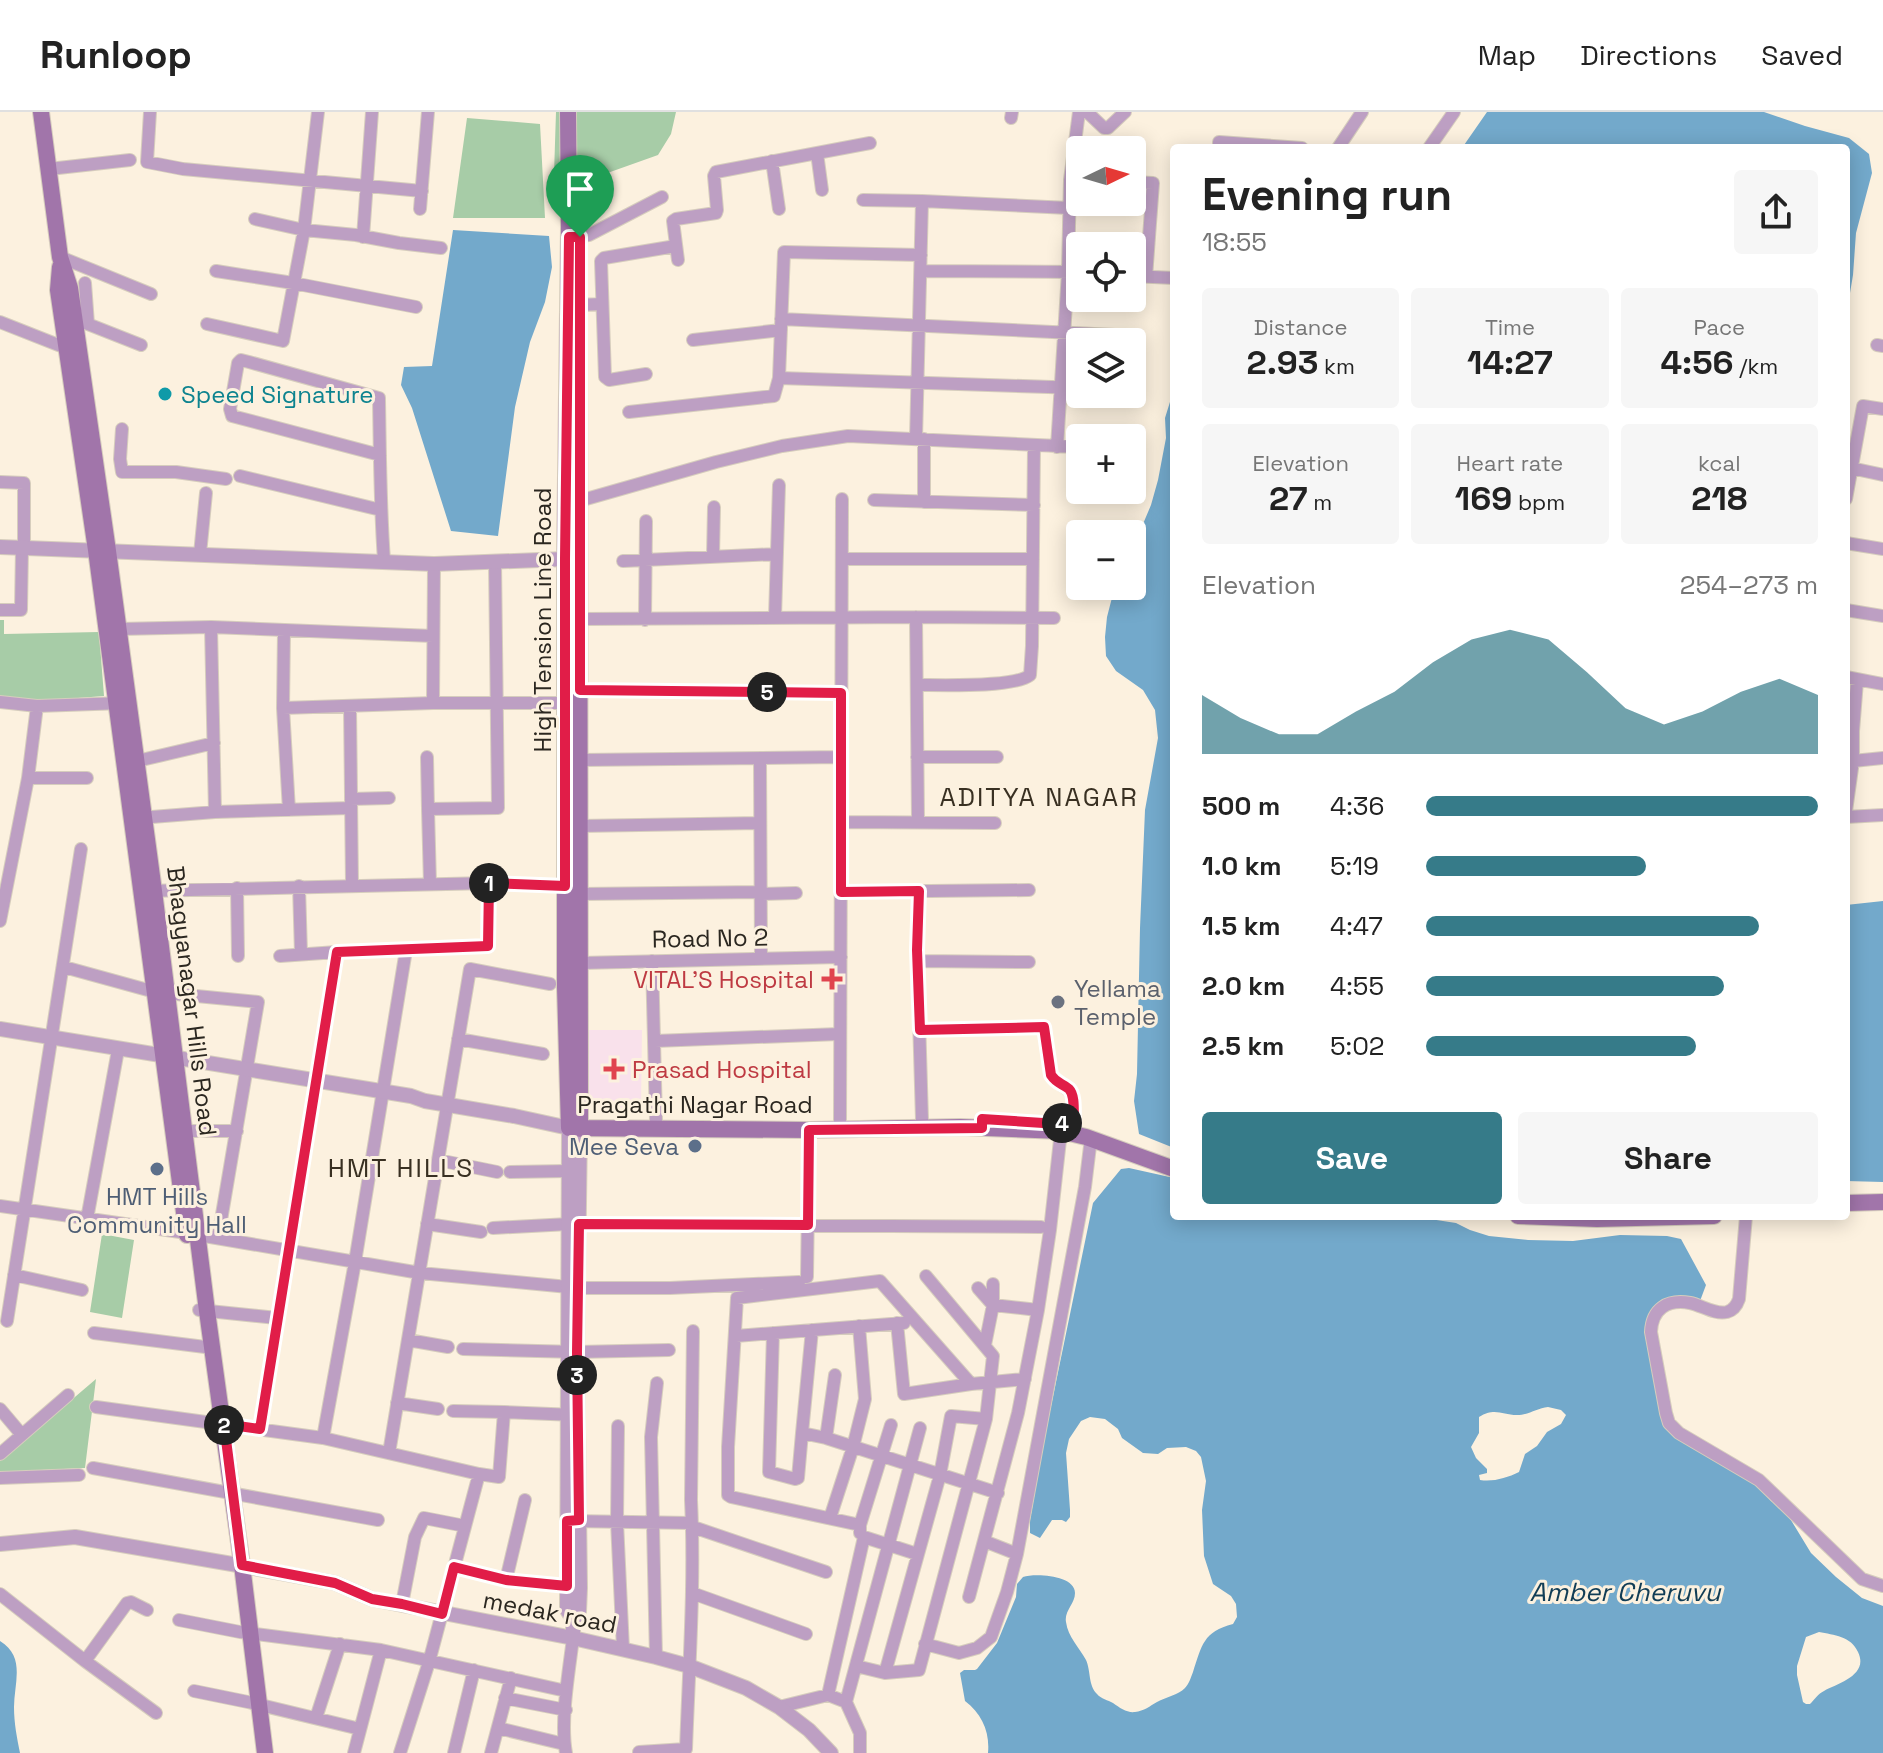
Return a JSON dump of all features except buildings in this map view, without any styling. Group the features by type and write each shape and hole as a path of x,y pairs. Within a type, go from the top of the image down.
{"main road":[{"name":"Bhagyanagar Hills Road","path":"41,112 60,257 58,290 66,348 85,435 102,551 254,1703 264,1753"},
{"name":"High Tension Line Road","path":"568,112 579,305 579,826 565,987 574,1123"},
{"name":"High Tension Line Road","path":"574,1123 580,963 572,890 565,559 578,112"},
{"name":"Bhagyanagar Hills Road","path":"60,257 81,322 85,435 95,463 102,551 119,629 122,703"},
{"name":"Bhagyanagar Hills Road","path":"125,724 137,761 138,818"},
{"name":"Bhagyanagar Hills Road","path":"170,1057 185,1131 192,1234"},
{"name":"Pragathi Nagar Road","path":"574,1123 922,1120 982,1124"},
{"name":"Pragathi Nagar Road","path":"574,1123 809,1130 982,1124"},
{"path":"982,1124 1067,1128 1122,1141 1170,1159"},
{"path":"1067,1128 1170,1168"},
{"path":"1850,1203 1883,1202"},
{"path":"1850,1213 1883,1213"}],"street":[{"path":"150,112 147,162 183,169 422,191"},
{"path":"207,324 283,341 304,230 318,112"},
{"path":"363,237 372,112"},
{"path":"420,209 428,112"},
{"path":"1078,136 1079,112"},
{"path":"1087,112 1104,128 1108,128 1125,112"},
{"path":"1341,144 1362,112"},
{"path":"1432,144 1454,112"},
{"path":"678,260 674,220 717,211 716,172 870,143"},
{"path":"1219,144 1245,144"},
{"path":"817,153 822,190"},
{"path":"49,169 130,160"},
{"path":"772,161 779,209"},
{"path":"1146,183 1153,183 1146,277 1170,278"},
{"path":"574,237 589,235 662,197"},
{"path":"863,200 1066,208"},
{"path":"922,201 917,382 924,502"},
{"path":"255,219 304,230 441,248"},
{"path":"646,374 606,378 601,261 603,258 676,246"},
{"path":"629,412 774,396 779,378 784,252 921,255"},
{"path":"60,257 151,294"},
{"path":"216,271 416,307"},
{"path":"921,271 1066,272"},
{"path":"85,283 81,322 141,345"},
{"path":"579,305 602,304"},
{"path":"1057,447 1067,312"},
{"path":"0,322 66,348"},
{"path":"579,325 602,322"},
{"path":"693,340 781,324 1064,332"},
{"path":"380,455 232,416 230,409 238,363 241,360 377,397 379,400 384,560"},
{"path":"779,378 1066,387"},
{"path":"1850,474 1863,406 1883,409"},
{"path":"122,429 122,472 176,472 226,479"},
{"path":"579,501 782,446 848,436 1066,447"},
{"path":"917,685 985,684 1026,679 1030,673 1034,445"},
{"path":"95,463 120,459"},
{"path":"1851,468 1883,475"},
{"path":"240,476 381,510"},
{"path":"0,482 24,483 21,610 0,610"},
{"path":"775,618 779,485"},
{"path":"200,554 206,493"},
{"path":"840,1123 842,499"},
{"path":"874,500 1034,505"},
{"path":"713,557 714,507"},
{"path":"645,620 646,521"},
{"path":"1850,544 1883,549"},
{"path":"0,547 434,564 565,559"},
{"path":"623,561 777,554"},
{"path":"842,559 1033,559"},
{"path":"428,809 498,808 495,561"},
{"path":"433,703 434,564"},
{"path":"1850,611 1883,616"},
{"path":"916,617 918,821"},
{"path":"580,619 1054,618"},
{"path":"211,627 215,812"},
{"path":"119,629 211,627 433,636"},
{"path":"284,630 283,708 289,810"},
{"path":"1850,782 1853,761 1852,679 1883,684"},
{"path":"580,690 841,693"},
{"path":"0,702 37,706 122,703"},
{"path":"283,708 566,703"},
{"path":"0,921 28,778 37,706"},
{"path":"350,706 352,885"},
{"path":"137,761 214,743"},
{"path":"427,757 430,884"},
{"path":"580,760 841,757"},
{"path":"917,757 997,757"},
{"path":"760,758 761,958"},
{"path":"1853,761 1883,758"},
{"path":"28,778 87,778"},
{"path":"138,818 289,810 389,798"},
{"path":"1850,817 1883,815"},
{"path":"841,822 995,823"},
{"path":"579,826 760,823"},
{"path":"7,1321 81,849"},
{"path":"280,956 488,946 489,883"},
{"path":"148,891 489,883 572,890 796,893"},
{"path":"299,886 301,954"},
{"path":"237,888 238,956"},
{"path":"841,892 1029,890"},
{"path":"919,891 922,1120"},
{"path":"323,1438 406,950"},
{"path":"260,1429 337,952"},
{"name":"Road No 2","path":"580,963 841,957"},
{"path":"652,961 656,1120"},
{"path":"918,961 1029,962"},
{"path":"64,967 161,992 258,1002 218,1238"},
{"path":"389,1453 470,969 550,984"},
{"path":"920,1030 1044,1027 1051,1075 1072,1093 1025,1379 969,1597"},
{"name":"Pragathi Nagar Road","path":"0,1029 383,1092 411,1096 429,1094 514,1116 574,1123"},
{"path":"655,1041 839,1034"},
{"path":"458,1039 543,1054"},
{"path":"87,1219 118,1050"},
{"path":"574,1123 568,1171 574,1224"},
{"path":"498,1728 565,1748 566,1691 573,1620 579,1612 574,1587 573,1521 574,1123"},
{"path":"0,1206 218,1238 420,1273 574,1287 670,1288 803,1280 808,1225 809,1130"},
{"path":"185,1131 237,1131"},
{"path":"925,1644 959,1653 977,1648 991,1637 1007,1592 1017,1554 1085,1187 1091,1138"},
{"path":"438,1160 504,1172 568,1171"},
{"path":"1746,1220 1737,1305 1731,1311 1724,1312 1690,1303 1672,1303 1662,1307 1652,1321 1651,1332 1669,1423 1679,1433 1759,1480 1862,1579 1883,1586"},
{"path":"427,1224 487,1230 574,1224 1041,1227"},
{"path":"14,1275 82,1290"},
{"path":"856,1666 885,1673 919,1670 986,1419 993,1356 926,1276"},
{"path":"917,1554 830,1518 728,1495 737,1298 880,1281 971,1384"},
{"path":"985,1345 993,1305 993,1284"},
{"path":"978,1288 993,1305 1038,1310"},
{"path":"203,1310 277,1318"},
{"path":"897,1323 904,1394 1025,1379"},
{"path":"736,1336 915,1323"},
{"path":"830,1518 865,1399 859,1326"},
{"path":"773,1333 769,1472 795,1479 798,1478 812,1330"},
{"path":"639,1752 686,1749 692,1593 693,1331"},
{"path":"94,1333 208,1348"},
{"path":"408,1340 448,1347"},
{"path":"463,1349 572,1352 669,1350"},
{"path":"826,1438 835,1375"},
{"path":"656,1657 651,1437 657,1383"},
{"path":"0,1454 68,1395"},
{"path":"397,1403 438,1409"},
{"path":"96,1407 323,1438 499,1477 504,1412"},
{"path":"0,1409 22,1435"},
{"path":"453,1411 572,1415"},
{"path":"885,1673 940,1475 951,1416 986,1419"},
{"path":"828,1695 862,1531 891,1425"},
{"path":"618,1426 617,1522 623,1649"},
{"path":"860,1753 860,1733 846,1702 920,1428"},
{"path":"802,1433 998,1493"},
{"path":"93,1468 378,1520"},
{"path":"400,1753 429,1662 479,1474"},
{"path":"0,1478 79,1475"},
{"path":"506,1580 525,1500"},
{"path":"402,1604 415,1537 424,1518 465,1526"},
{"path":"573,1521 654,1521 692,1525 826,1572"},
{"name":"medak road","path":"0,1544 75,1537 237,1564 335,1583 372,1599 656,1657 746,1688 809,1730 831,1753"},
{"path":"984,1541 1017,1554"},
{"path":"454,1567 506,1580 574,1587"},
{"path":"692,1593 806,1634"},
{"path":"0,1594 156,1713"},
{"path":"85,1661 127,1603 147,1610"},
{"path":"179,1620 245,1633 381,1650 566,1691"},
{"path":"316,1718 340,1644"},
{"path":"354,1753 381,1650"},
{"path":"454,1753 474,1670"},
{"path":"491,1753 511,1678"},
{"path":"194,1691 360,1729"},
{"path":"782,1710 828,1695 846,1702"},
{"path":"505,1698 566,1710"}],"shaded area":[{"name":"Prasad Hospital","path":"587,1030 642,1030 641,1108 587,1107"}],"green space":[{"path":"556,112 676,112 671,134 658,155 599,176 554,174"},
{"path":"467,118 540,124 545,218 453,218"},
{"path":"0,620 4,620 4,634 99,632 104,696 39,701 0,697"},
{"path":"102,1234 134,1240 122,1318 90,1312"},
{"path":"96,1379 85,1468 0,1472 0,1461"}],"water":[{"path":"1487,112 1764,112 1849,138 1869,154 1872,173 1856,233 1850,293 1850,144 1465,144"},
{"path":"453,230 549,236 552,267 515,407 498,536 451,531 412,408 401,385 404,367 432,366"},
{"path":"1170,402 1170,1146 1139,1134 1134,1101 1145,810 1158,738 1155,710 1143,690 1116,671 1106,656 1105,637 1111,600 1146,600 1145,520 1158,480 1166,438 1165,418"},
{"path":"1883,901 1883,1182 1850,1181 1850,905"},
{"name":"Amber Cheruvu","path":"1129,1168 1170,1177 1170,1220 1436,1220 1456,1223 1489,1236 1528,1240 1573,1241 1620,1235 1681,1239 1706,1285 1700,1301 1688,1300 1649,1321 1662,1414 1756,1481 1771,1501 1783,1507 1811,1553 1862,1598 1883,1606 1883,1753 988,1753 986,1731 976,1712 965,1701 960,1673 977,1669 997,1643 1016,1597 1017,1584 1023,1577 1054,1577 1069,1582 1073,1587 1075,1597 1066,1622 1071,1637 1086,1660 1092,1686 1100,1697 1129,1712 1144,1709 1185,1688 1205,1641 1215,1631 1233,1624 1237,1617 1236,1604 1231,1596 1213,1584 1204,1556 1202,1510 1206,1481 1201,1457 1196,1451 1186,1447 1167,1448 1158,1454 1143,1453 1122,1438 1118,1429 1105,1419 1090,1417 1081,1421 1069,1439 1066,1453 1070,1517 1066,1522 1052,1520 1040,1538 1030,1533 1044,1440 1093,1203 1121,1169","holes":["1548,1407 1561,1410 1566,1415 1561,1424 1547,1432 1537,1446 1525,1454 1519,1472 1500,1479 1480,1480 1479,1475 1487,1473 1487,1469 1476,1458 1471,1447 1479,1433 1479,1417 1494,1412 1521,1415","1819,1632 1842,1637 1858,1652 1859,1667 1851,1677 1806,1704 1797,1675 1806,1637"]},
{"path":"0,1641 8,1647 16,1663 14,1713 20,1753 0,1753"}],"place":[{"name":"Speed Signature","path":"165,394"},
{"name":"VITAL'S Hospital","path":"832,979"},
{"name":"Yellama Temple","path":"1058,1002"},
{"name":"Prasad Hospital","path":"614,1069"},
{"name":"Mee Seva","path":"695,1146"},
{"name":"HMT Hills Community Hall","path":"157,1169"}],"district":[{"name":"ADITYA NAGAR","path":"1039,797"},
{"name":"HMT HILLS","path":"401,1168"}],"route":[{"path":"569,237 580,237 580,690 841,693 841,892 919,891 917,950 920,1030 1044,1027 1051,1075 1072,1093 1074,1125 982,1119 982,1128 809,1130 808,1225 579,1224 579,1520 567,1521 567,1586 506,1580 454,1567 442,1614 372,1599 335,1583 242,1565 224,1424 260,1429 337,952 488,946 489,883 565,886 569,237"}]}
